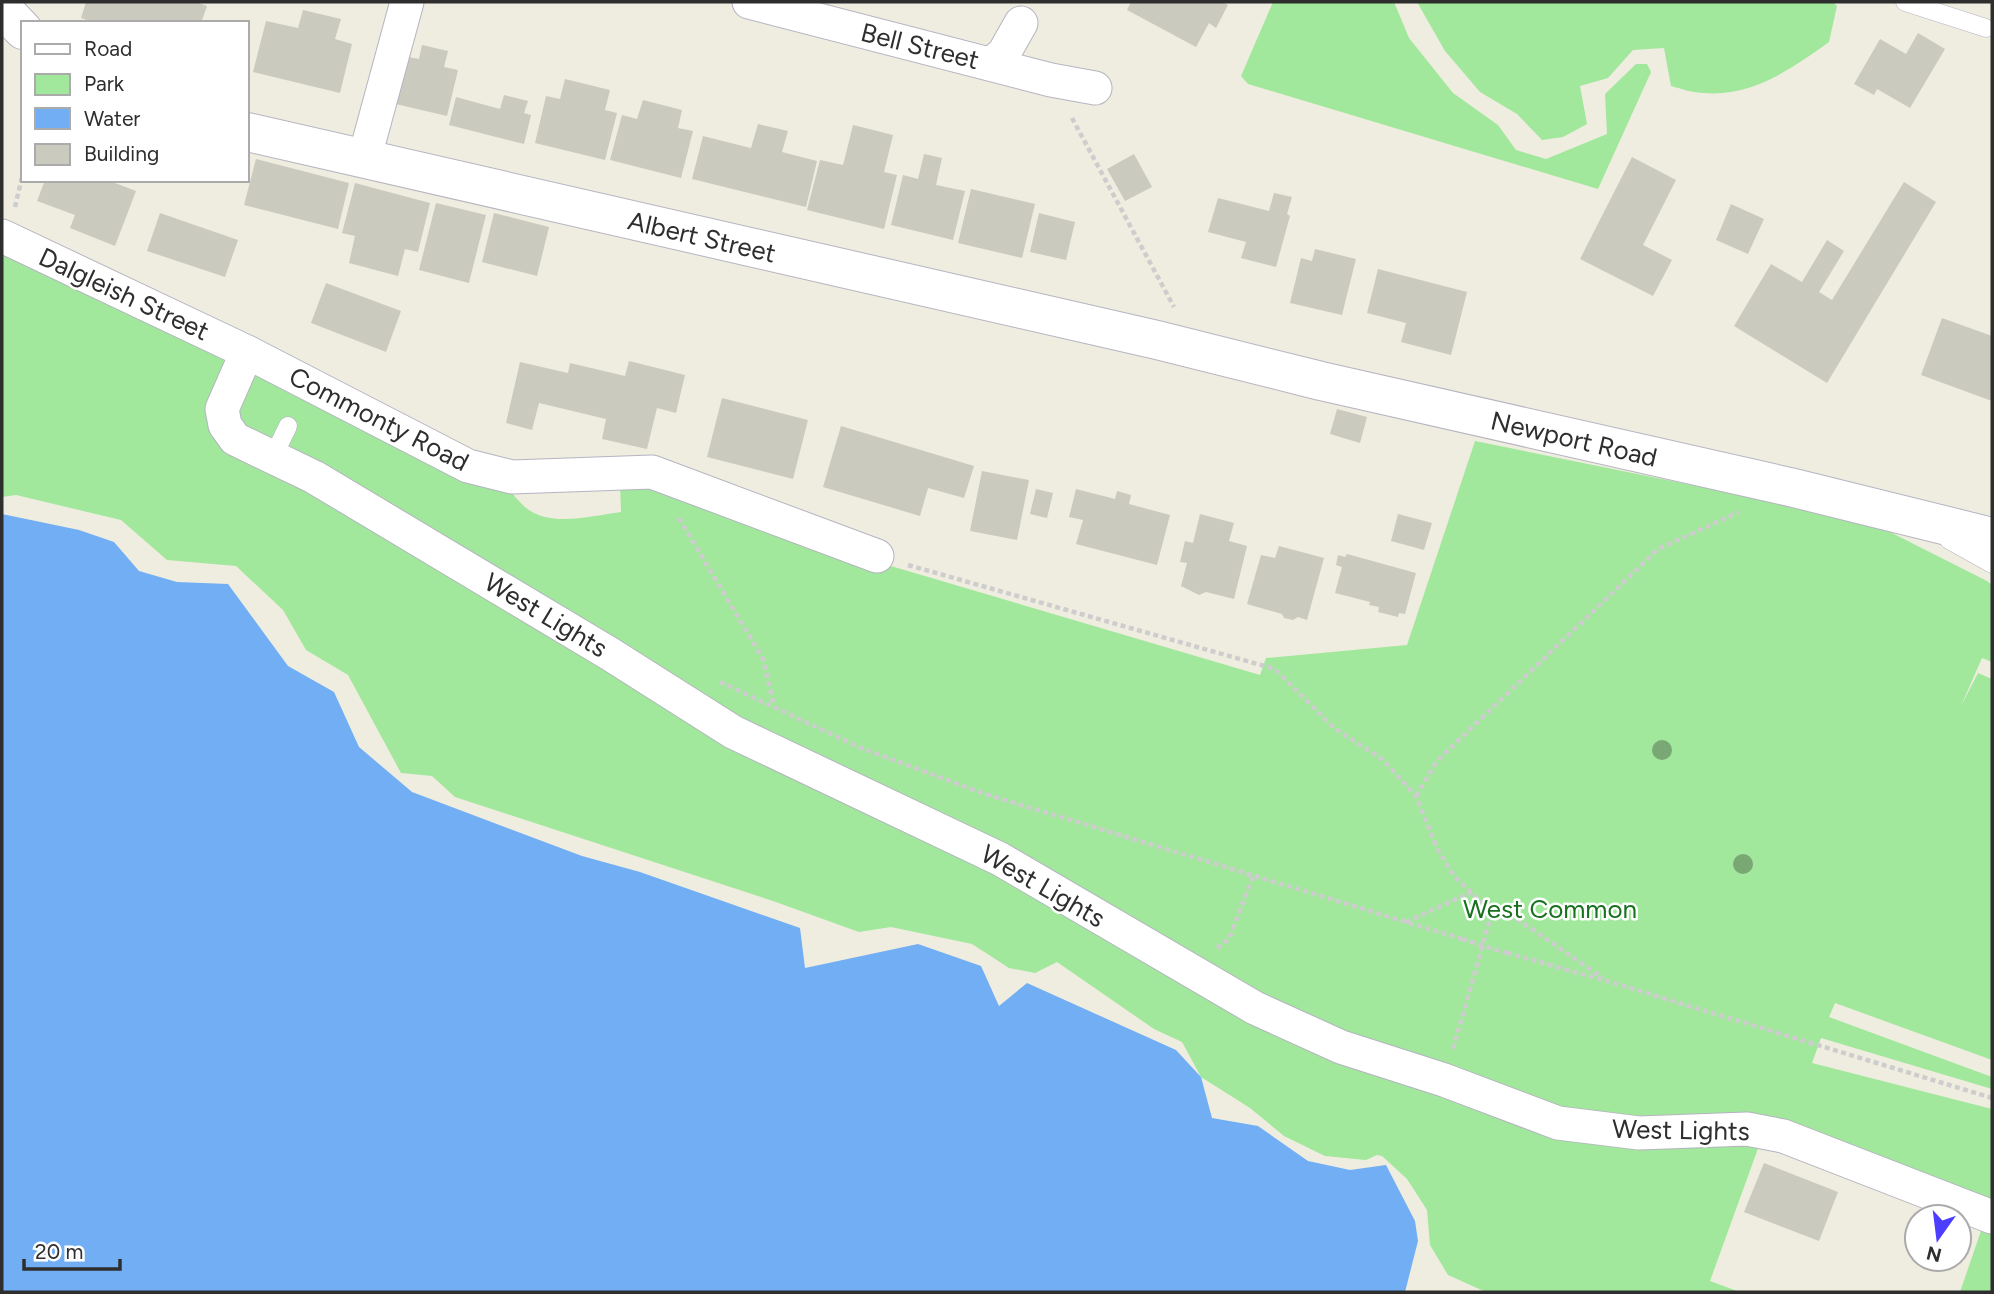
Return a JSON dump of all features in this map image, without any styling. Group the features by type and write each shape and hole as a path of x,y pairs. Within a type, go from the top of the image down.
{"main road":[{"path":"2,8 21,28"},
{"name":"Albert Street","path":"248,132 1157,340"},
{"name":"Newport Road","path":"1157,340 1359,390 1794,488 1992,537"}],"street":[{"path":"364,160 407,2"},
{"name":"Bell Street","path":"749,2 1051,80 1095,88"},
{"path":"991,64 1004,53 1021,23"},
{"name":"Dalgleish Street","path":"2,236 244,359"},
{"name":"West Lights","path":"244,359 222,409 225,425 235,439 314,477 587,639 733,732 1000,859 1255,1008 1341,1047 1444,1080 1558,1123 1639,1133 1748,1129 1783,1136 1992,1217"},
{"name":"Commonty Road","path":"244,359 468,466 512,477 652,472 877,556"}],"lane":[{"path":"1905,2 1986,28"},
{"path":"273,457 288,426"},
{"path":"1906,516 1992,564"}],"path":[{"path":"1051,80 1197,349"},
{"path":"652,472 763,659 775,707"},
{"path":"1416,796 1437,761 1658,550 1794,488"},
{"path":"877,556 1275,669 1334,728 1382,759 1416,796 1437,848 1454,876 1492,912"},
{"path":"715,679 859,747 982,793 1992,1098"},
{"path":"1229,939 1253,876"},
{"path":"1405,922 1472,892"},
{"path":"1492,912 1499,909 1507,912 1607,981"},
{"path":"1444,1080 1492,912"}],"green space":[{"path":"1273,2 1394,2 1409,38 1453,93 1498,125 1516,150 1546,159 1607,134 1605,94 1636,64 1647,64 1651,72 1598,189 1248,84 1241,76"},
{"path":"1417,2 1833,2 1837,6 1829,42 1786,71 1739,91 1700,93 1671,86 1664,48 1633,50 1608,78 1580,86 1587,124 1563,137 1542,140 1517,114 1480,92 1445,51"},
{"name":"West Common","path":"2,248 512,488 520,502 541,516 567,519 621,512 620,483 653,482 840,551 1260,675 1266,658 1407,645 1475,441 1795,506 1888,531 1992,585 1992,662 1982,658 1961,706 1978,673 1992,679 1992,1060 1835,1003 1829,1017 1992,1077 1992,1089 1821,1038 1812,1063 1992,1109 1992,1292 1960,1292 1967,1273 1973,1273 1973,1254 1983,1225 1973,1221 1973,1203 1923,1203 1760,1143 1710,1281 1740,1292 1486,1292 1448,1275 1430,1245 1427,1210 1407,1179 1382,1156 1377,1155 1366,1160 1325,1156 1284,1136 1250,1108 1201,1077 1182,1042 1154,1029 1057,962 1035,973 1009,968 972,944 891,927 859,932 773,901 455,797 432,776 401,773 348,675 306,650 283,610 236,566 167,560 121,520 16,495 2,497"}],"water":[{"path":"2,514 79,530 114,542 139,571 177,582 228,584 288,666 334,692 359,747 412,792 582,856 640,872 800,928 805,968 918,944 981,966 999,1006 1027,983 1176,1050 1201,1077 1212,1118 1258,1126 1308,1161 1350,1170 1386,1165 1415,1221 1418,1241 1405,1292 2,1292"}],"building":[{"path":"86,2 196,2 207,6 202,21 89,21 81,18"},
{"path":"1131,2 1222,2 1228,5 1216,28 1209,23 1196,47 1127,10"},
{"path":"303,10 341,19 335,39 352,44 340,93 253,72 266,21 298,28"},
{"path":"1918,33 1945,49 1910,108 1877,89 1874,95 1854,84 1880,39 1906,54"},
{"path":"422,45 448,51 444,67 458,70 447,116 387,102 398,55 419,59"},
{"path":"565,79 610,90 605,110 617,113 605,160 535,143 546,96 560,99"},
{"path":"504,95 528,101 524,113 531,115 524,144 449,125 456,97 500,109"},
{"path":"643,100 682,110 678,128 693,131 681,178 610,160 622,115 637,119"},
{"path":"758,124 788,131 782,152 817,161 806,207 692,179 703,136 751,148"},
{"path":"853,125 893,135 884,172 897,175 884,229 807,210 820,160 843,165"},
{"path":"924,154 942,158 936,185 965,191 953,240 891,225 903,175 918,179"},
{"path":"1134,154 1152,187 1125,201 1107,169"},
{"path":"1632,157 1676,180 1643,245 1672,260 1653,296 1580,259"},
{"path":"256,159 349,183 338,229 244,205"},
{"path":"44,182 112,182 136,191 115,246 70,228 75,215 37,201"},
{"path":"1904,182 1936,202 1827,383 1734,326 1771,264 1802,282 1827,240 1844,251 1819,292 1832,300"},
{"path":"355,183 430,203 418,252 405,249 398,276 349,263 355,236 342,233"},
{"path":"971,189 1035,204 1022,258 958,243"},
{"path":"1274,193 1292,197 1287,214 1290,216 1276,267 1241,258 1246,242 1208,232 1218,198 1269,211"},
{"path":"436,203 486,215 469,283 419,270"},
{"path":"1731,204 1764,219 1748,254 1716,240"},
{"path":"160,213 238,240 225,277 147,251"},
{"path":"494,213 549,227 537,276 482,262"},
{"path":"1039,213 1075,222 1066,260 1030,252"},
{"path":"1315,249 1356,259 1342,315 1290,303 1301,258 1312,261"},
{"path":"1378,269 1467,292 1451,355 1401,342 1406,323 1367,313"},
{"path":"326,283 401,311 386,352 311,323"},
{"path":"1942,318 1992,336 1992,401 1921,375"},
{"path":"629,361 685,375 676,413 657,408 647,449 602,439 606,419 539,403 532,430 506,423 520,362 568,373 570,363 625,376"},
{"path":"722,398 808,420 793,479 707,457"},
{"path":"1337,409 1367,417 1360,443 1330,434"},
{"path":"841,426 974,466 964,498 928,488 920,516 823,487"},
{"path":"982,471 1029,480 1017,540 970,531"},
{"path":"1036,489 1053,493 1047,518 1030,514"},
{"path":"1076,489 1115,499 1117,491 1131,495 1129,504 1170,515 1157,565 1076,544 1083,520 1069,517"},
{"path":"1200,514 1234,523 1229,541 1247,546 1234,599 1206,592 1199,595 1181,586 1187,563 1180,562 1185,541 1193,543"},
{"path":"1398,514 1432,523 1424,550 1391,541"},
{"path":"1279,546 1324,558 1307,620 1298,617 1293,620 1284,618 1282,614 1247,604 1261,555 1275,558"},
{"path":"1347,554 1416,573 1405,614 1399,613 1398,617 1378,612 1379,607 1369,605 1370,602 1335,593 1342,567 1336,565 1338,555 1345,557"},
{"path":"1764,1163 1838,1192 1819,1241 1744,1212"}]}
